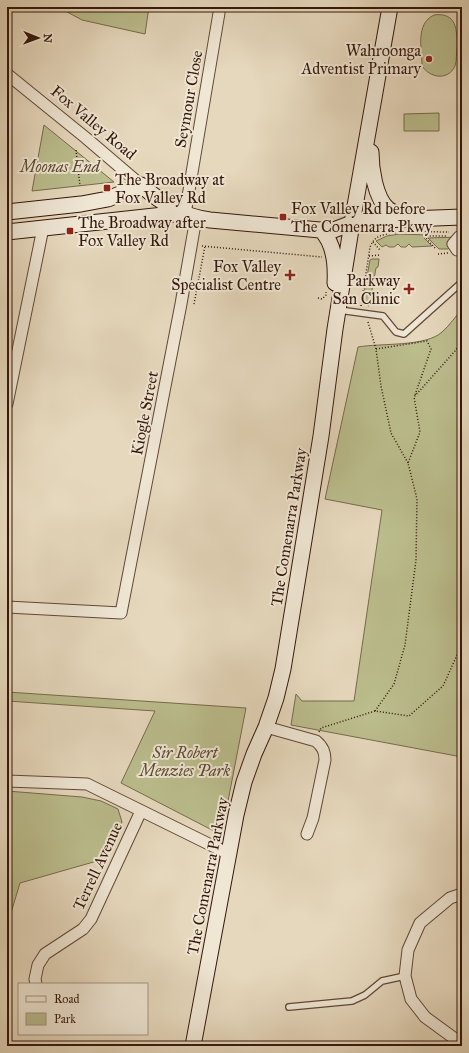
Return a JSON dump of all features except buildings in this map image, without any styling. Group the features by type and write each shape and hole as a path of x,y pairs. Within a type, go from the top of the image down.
{"main road":[{"name":"The Comenarra Parkway","path":"193,1046 244,782 266,727 276,698 283,669 321,436 335,329 334,305 352,223 390,7"},
{"path":"370,126 372,163 377,191 387,209 406,218"},
{"path":"7,212 81,204 108,199 141,185"},
{"name":"Fox Valley Road","path":"141,185 159,200 187,215 321,230 331,230 352,223 406,218 462,217"},
{"path":"7,232 187,215"},
{"path":"321,230 330,240 335,261 335,329"}],"street":[{"name":"Seymour Close","path":"187,215 219,13"},
{"name":"Fox Valley Road","path":"7,74 141,185"},
{"name":"Kiogle Street","path":"7,607 121,613 180,311 187,215"},
{"path":"7,404 43,228"},
{"path":"457,238 459,238 453,244 457,250 462,244"},
{"path":"266,727 316,741 322,746 325,752 325,760 313,818 307,834"},
{"path":"7,780 87,784 230,854"},
{"name":"Terrell Avenue","path":"36,983 34,979 38,965 45,954 83,928 91,919 141,811"},
{"path":"462,894 450,898 420,923 408,950 405,976 411,999 425,1017 462,1044"}],"lane":[{"path":"334,305 360,314 383,316 389,326 396,332 404,334 462,282"},
{"path":"289,1007 352,1001 365,995 382,981 405,976"}],"path":[{"path":"76,150 80,186"},
{"path":"360,314 369,256 373,242 379,236 391,233 454,232"},
{"path":"435,248 426,238 428,236 457,238"},
{"path":"373,242 380,250"},
{"path":"198,245 323,257"},
{"path":"194,304 205,246"},
{"path":"437,251 440,254"},
{"path":"369,256 380,255"},
{"path":"318,298 322,299 326,295 327,288"},
{"path":"326,295 334,305"},
{"path":"370,314 368,322 376,349 381,386 391,433 408,463 417,499 416,560 406,645 394,684 375,711"},
{"path":"414,397 456,350 462,338"},
{"path":"376,349 427,341 431,350 414,397 420,432 408,463"},
{"path":"316,741 320,728 375,711 409,716 443,686 462,644"}],"green space":[{"path":"58,7 149,7 145,34 82,20"},
{"path":"434,15 447,16 451,19 457,34 456,64 452,71 444,76 434,75 425,70 422,66 422,31 424,24"},
{"path":"439,113 439,131 404,131 404,114"},
{"name":"Moonas End","path":"44,125 114,182 32,191"},
{"path":"399,234 428,235 424,238 432,246 412,247 409,244 406,247 401,247 398,244 394,247 389,247 386,245 382,247 376,241 387,236"},
{"path":"459,237 448,249 439,249 428,238"},
{"path":"379,259 369,306 362,304 370,260"},
{"path":"462,309 462,757 291,725 296,694 302,701 354,701 382,510 325,499 358,347 402,344 435,337 445,330"},
{"name":"Sir Robert Menzies Park","path":"7,692 246,708 223,827 217,832 212,830 121,783 155,711 7,701"},
{"path":"7,791 82,797 101,801 118,809 122,822 104,859 20,883 7,926"}],"place":[{"name":"Wahroonga Adventist Primary","path":"429,59"},
{"name":"The Broadway at Fox Valley Rd","path":"107,188"},
{"name":"Fox Valley Rd before The Comenarra Pkwy","path":"283,217"},
{"name":"The Broadway after Fox Valley Rd","path":"70,231"},
{"name":"Fox Valley Specialist Centre","path":"290,275"},
{"name":"Parkway San Clinic","path":"409,289"}]}
